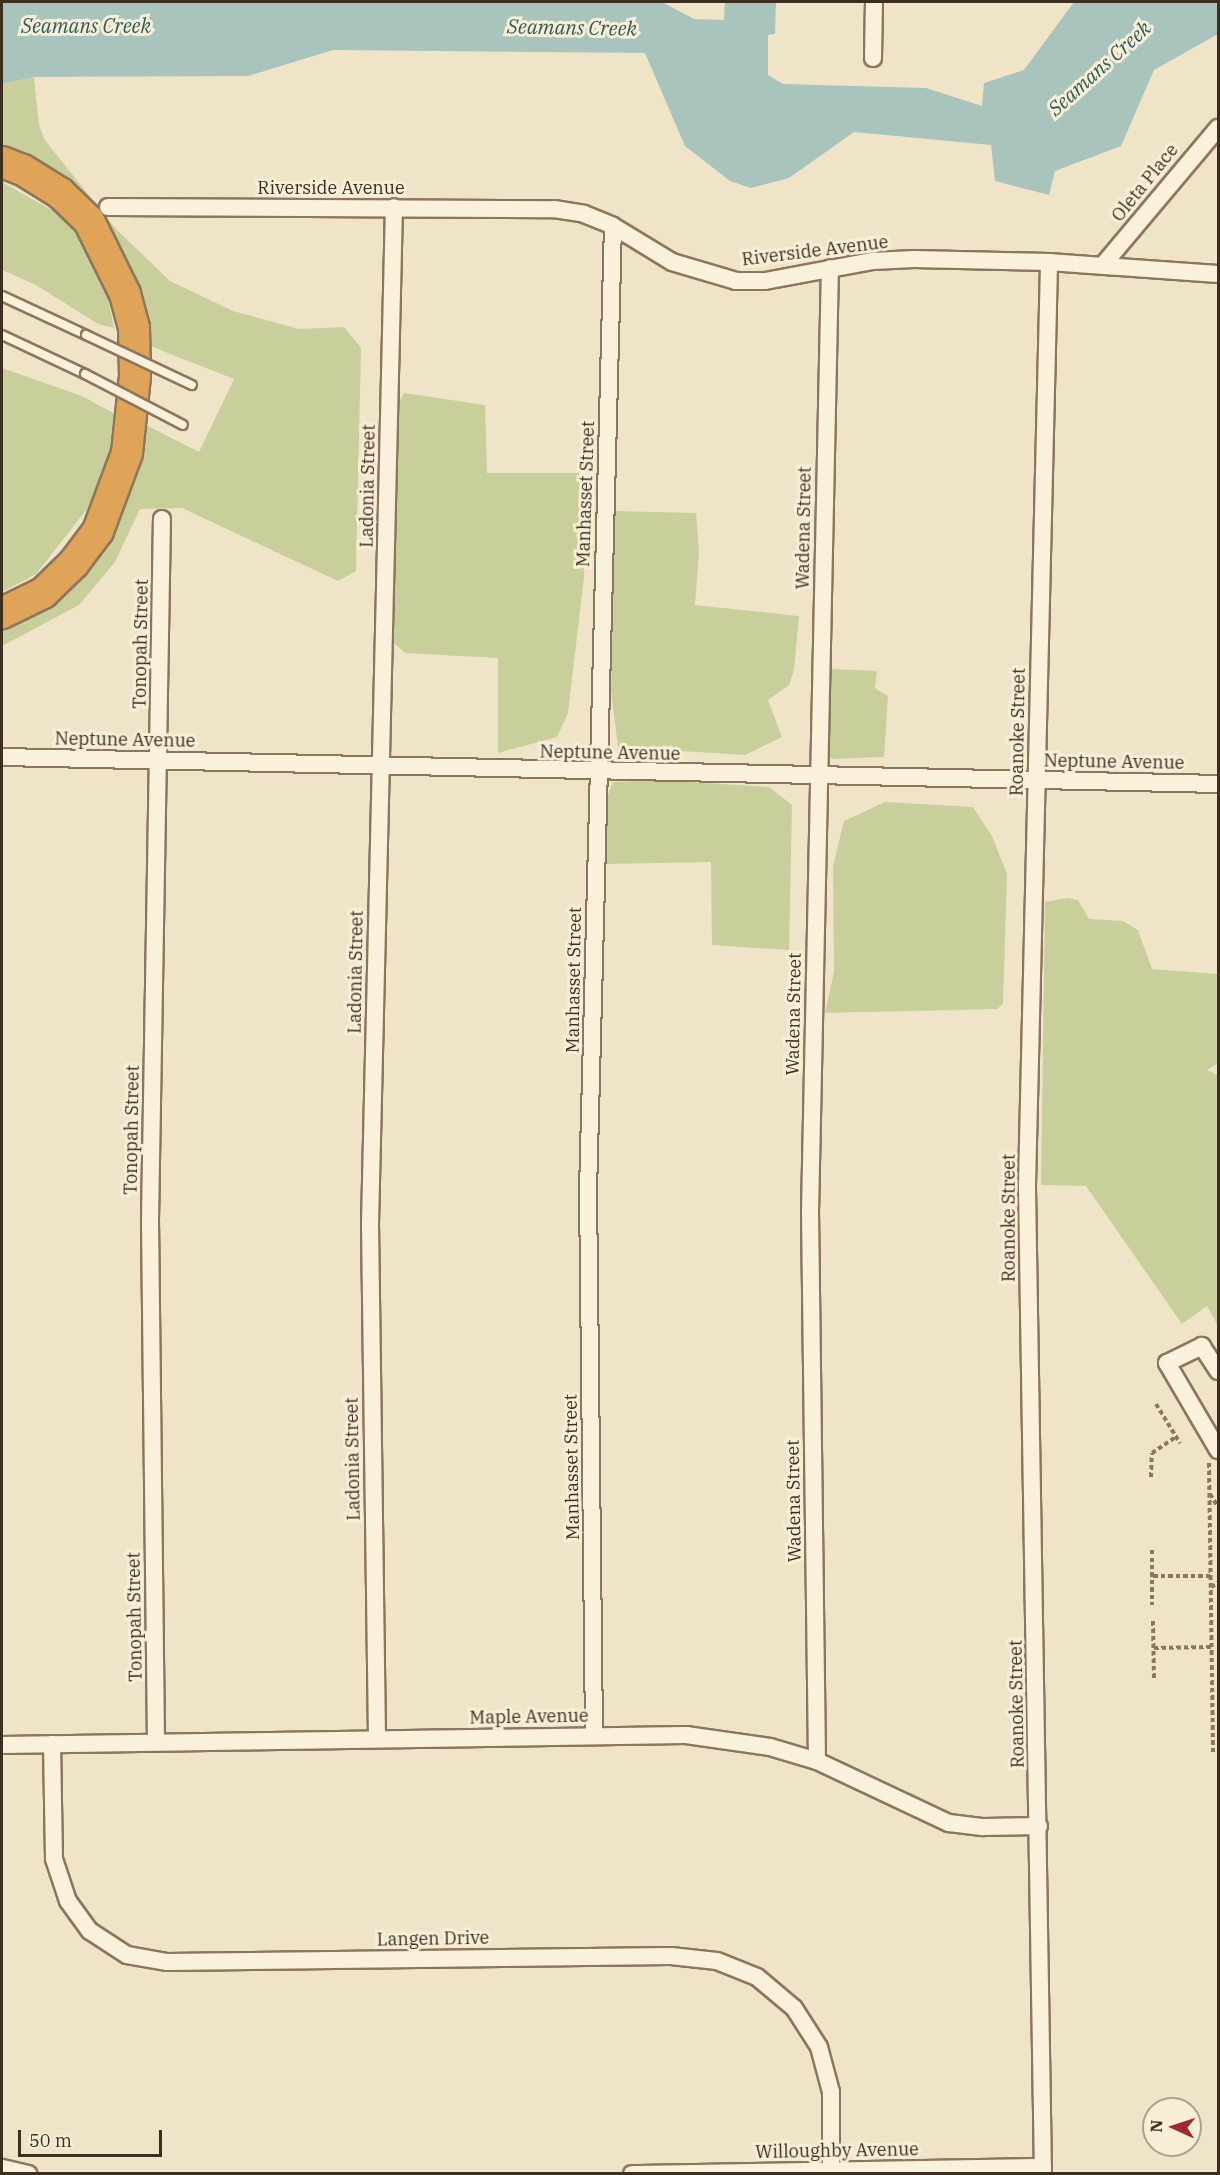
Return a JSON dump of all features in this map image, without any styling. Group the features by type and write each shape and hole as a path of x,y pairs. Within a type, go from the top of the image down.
{"highway":[{"path":"2,162 23,170 60,193 89,221 125,294 134,328 135,376 128,453 98,531 74,563 43,593 2,613"}],"street":[{"path":"873,58 874,2"},
{"name":"Oleta Place","path":"1103,265 1218,128"},
{"name":"Riverside Avenue","path":"108,207 554,209 584,214 613,226 672,262 736,281 765,281 830,268 914,259 1049,262 1218,274"},
{"name":"Ladonia Street","path":"377,1738 370,1224 394,207"},
{"name":"Manhasset Street","path":"594,1735 588,1191 613,226"},
{"name":"Roanoke Street","path":"1043,2170 1027,1184 1049,262"},
{"name":"Wadena Street","path":"818,1761 810,1212 830,268"},
{"name":"Tonopah Street","path":"156,1742 150,1219 160,760 162,519"},
{"name":"Neptune Avenue","path":"2,758 160,760 598,773 818,775 1218,784"},
{"path":"1211,1452 1167,1363 1202,1346 1218,1371"},
{"name":"Maple Avenue","path":"2,1745 594,1735 725,1738 818,1761 950,1823 1039,1826"},
{"name":"Langen Drive","path":"52,1744 54,1859 68,1900 90,1931 127,1955 167,1962 671,1956 717,1961 757,1977 794,2008 819,2047 831,2092 831,2170"},
{"path":"2,2168 28,2174"},
{"name":"Willoughby Avenue","path":"632,2174 831,2170 1043,2170"}],"lane":[{"path":"2,296 192,385"},
{"path":"2,335 85,374 183,425"}],"path":[{"path":"1156,1404 1180,1443"},
{"path":"1151,1477 1152,1453 1176,1437"},
{"path":"1211,1452 1209,1461 1212,1647 1216,1720 1213,1753"},
{"path":"1210,1494 1218,1507"},
{"path":"1152,1550 1152,1605"},
{"path":"1153,1576 1211,1576"},
{"path":"1211,1587 1218,1583"},
{"path":"1153,1621 1154,1678"},
{"path":"1154,1648 1212,1647"}],"green space":[{"path":"34,77 39,125 44,139 115,228 170,281 233,311 299,329 344,327 361,348 356,571 338,581 182,508 140,509 115,562 79,605 2,646 2,619 65,591 140,422 199,452 234,379 145,344 138,289 125,257 97,216 52,172 22,151 2,146 2,84"},
{"path":"2,182 62,216 89,247 106,289 114,328 98,324 36,285 2,270"},
{"path":"2,368 82,396 115,414 120,438 87,509 36,574 2,592"},
{"path":"404,393 485,405 487,473 584,473 584,577 568,713 557,737 498,753 498,658 405,653 394,643 397,406"},
{"path":"615,511 696,513 699,553 695,605 799,616 794,670 789,685 768,700 782,737 745,755 618,747 611,690"},
{"path":"831,669 877,671 875,688 888,696 884,757 832,759 825,752"},
{"path":"658,780 769,787 792,805 789,950 712,945 711,862 603,864 607,797 613,782"},
{"path":"885,802 973,807 992,836 1007,874 1003,1004 997,1009 825,1013 834,972 833,866 844,821"},
{"path":"1067,898 1078,900 1089,919 1123,921 1138,930 1152,969 1218,974 1218,1063 1207,1070 1218,1075 1218,1326 1207,1306 1182,1324 1086,1186 1041,1185 1045,902"}],"water":[{"name":"Seamans Creek","path":"2,2 662,2 694,19 724,20 725,2 776,2 775,34 768,35 768,75 783,84 926,88 982,106 984,83 1024,70 1074,2 1218,2 1218,34 1154,70 1121,146 1055,171 1049,195 995,181 991,145 854,132 789,178 751,188 730,181 685,146 645,53 333,50 248,76 34,77 2,84"}]}
